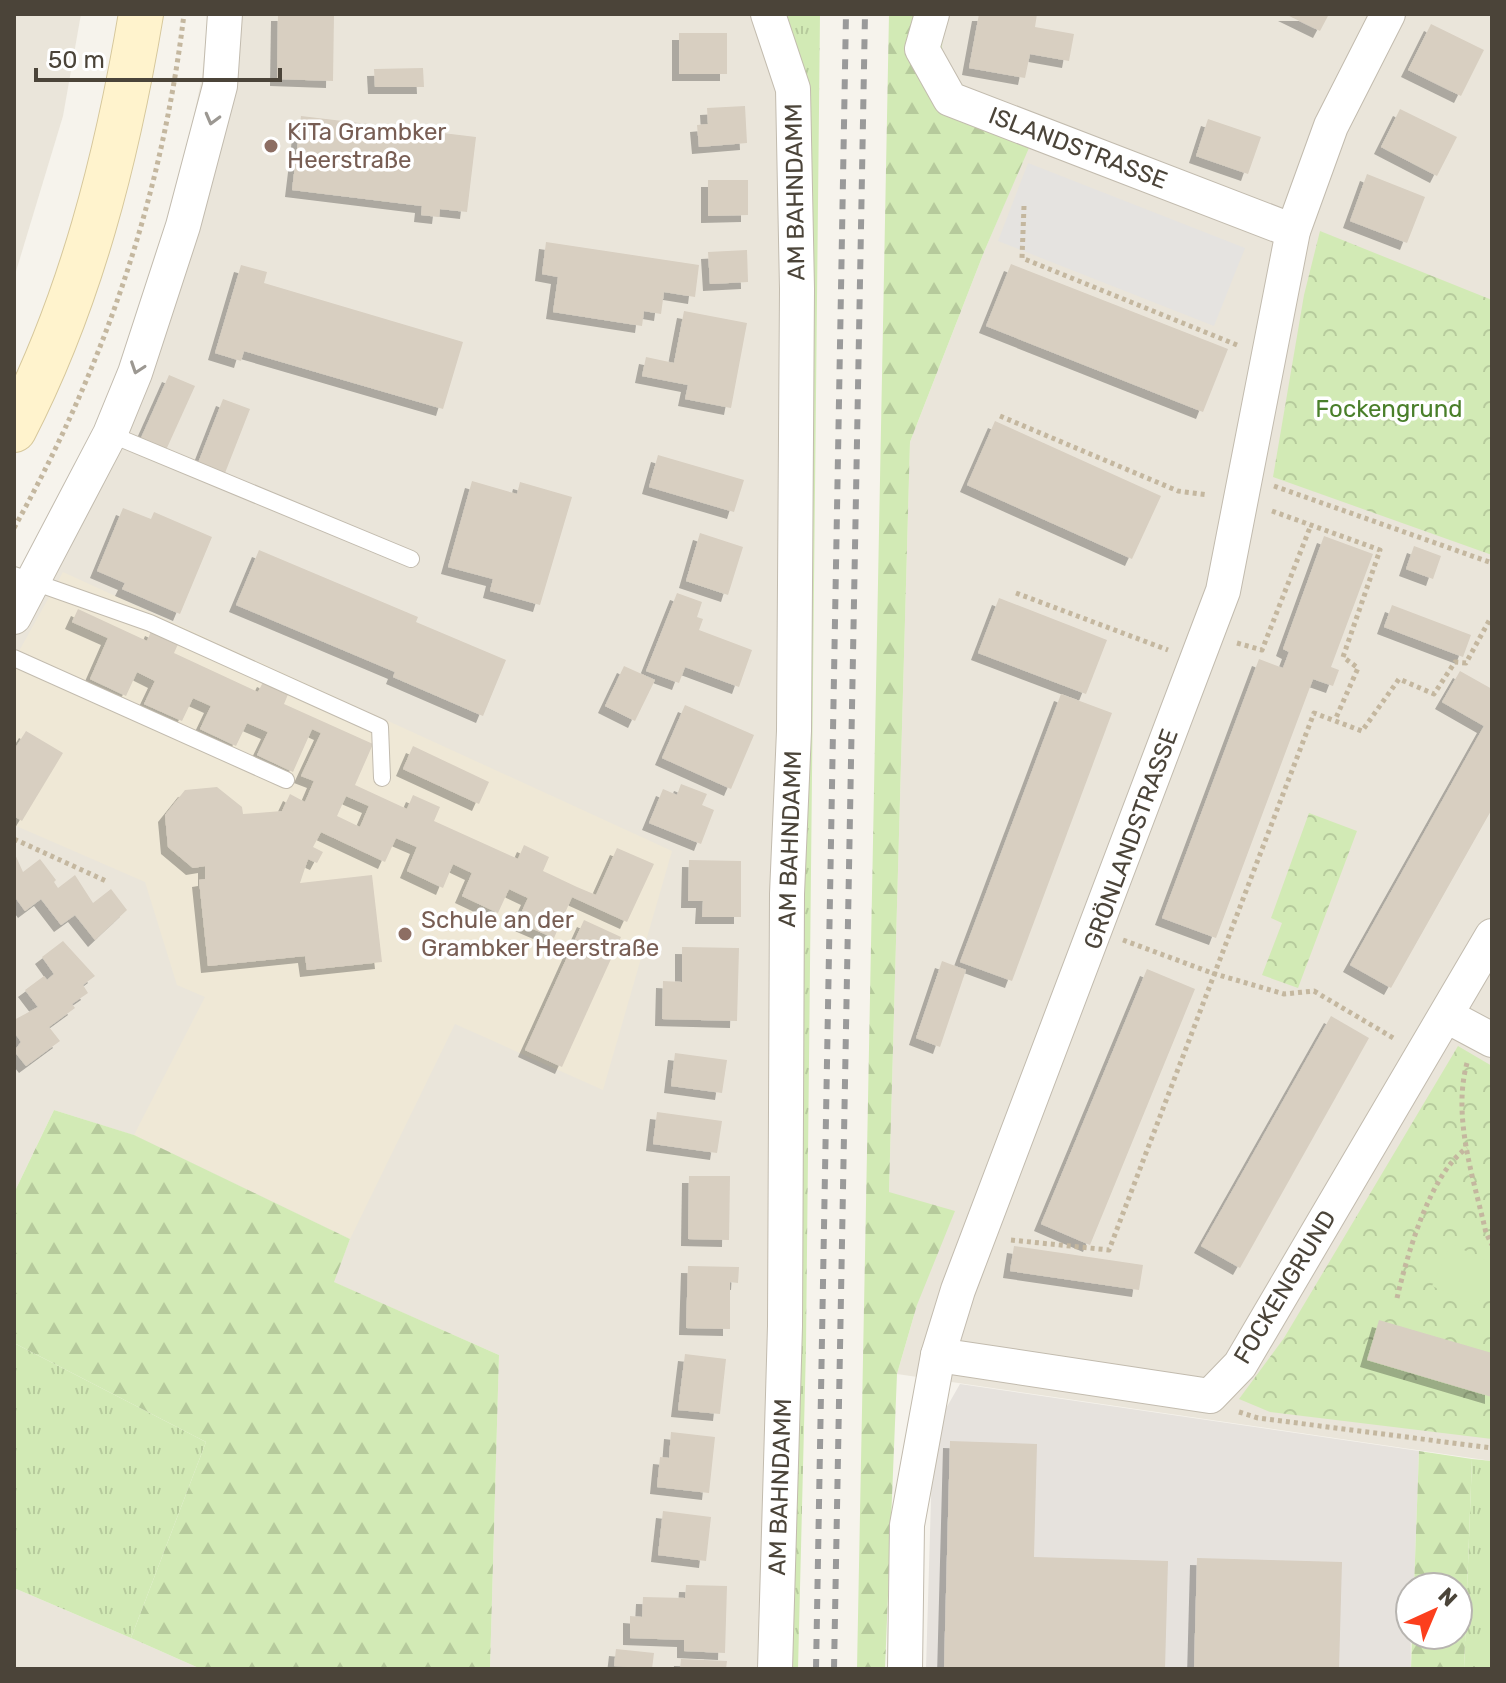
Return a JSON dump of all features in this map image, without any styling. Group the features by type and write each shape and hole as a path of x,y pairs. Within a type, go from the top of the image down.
{"main road":[{"path":"14,430 61,321 100,210 126,101 141,14"}],"street":[{"path":"14,617 23,580 110,434 135,373 183,226 220,86 225,14"},
{"name":"AM BAHNDAMM","path":"768,14 793,89 797,289 794,731 787,894 785,1326 775,1669"},
{"name":"ISLANDSTRASSE","path":"932,14 922,49 950,99 1293,231"},
{"name":"GRÖNLANDSTRASSE","path":"905,1669 907,1525 938,1355 978,1237 1097,930 1223,591 1293,231 1331,126 1388,14"},
{"name":"FOCKENGRUND","path":"1210,1396 1240,1365 1423,1056 1472,1029 1492,936"},
{"path":"938,1355 1210,1396"}],"lane":[{"path":"110,434 411,559"},
{"path":"23,580 81,597 150,623 380,727 382,778"},
{"path":"14,658 286,780"}],"path":[{"path":"1024,206 1022,258 1270,358"},
{"path":"1000,416 1178,491 1245,488 1492,563"},
{"path":"1245,488 1311,525 1380,550 1343,657 1358,668 1335,720"},
{"path":"1016,593 1201,648 1262,650 1311,525"},
{"path":"978,1237 1109,1250 1212,973 1314,713 1362,731 1399,679 1434,694 1455,662 1466,663 1490,619"},
{"path":"14,839 106,881"},
{"path":"1097,930 1212,973 1284,994 1314,991 1423,1056"},
{"path":"1472,1029 1463,1080 1467,1148 1486,1233 1492,1245"},
{"path":"1397,1298 1410,1245 1442,1179 1458,1154 1467,1148"},
{"path":"1210,1396 1231,1409 1258,1418 1492,1448"}],"shaded area":[{"path":"14,14 81,14 63,116 14,278"},
{"path":"208,14 787,14 807,87 788,1669 490,1669 499,1355 333,1282 350,1239 133,1135 54,1110 14,1193 14,585 126,365 177,197 202,77"},
{"path":"947,14 1492,14 1492,1461 897,1374 917,1305 889,1192 910,442 984,252 1040,120 968,89 944,70 942,46"},
{"path":"1028,163 1245,248 1214,326 998,241"},
{"name":"Schule an der Grambker Heerstraße","path":"63,572 672,851 603,1090 455,1024 350,1239 134,1135 205,997 177,985 145,882 14,825 14,660"},
{"path":"960,1384 1419,1451 1415,1571 1394,1571 1394,1651 1411,1651 1411,1669 926,1669 933,1431"},
{"path":"14,1588 131,1638 201,1669 14,1669"}],"green space":[{"path":"787,14 820,14 806,1347 798,1669 788,1669 807,88"},
{"path":"889,14 947,14 942,46 944,70 968,89 1041,120 984,252 910,442 889,1192 955,1211 917,1305 897,1374 885,1669 857,1669"},
{"name":"Fockengrund","path":"1320,231 1492,300 1492,555 1273,477 1304,295"},
{"path":"1309,813 1357,831 1298,988 1262,975 1282,923 1271,918"},
{"path":"1458,1046 1492,1066 1492,1439 1270,1412 1239,1399 1284,1338"},
{"path":"54,1110 134,1135 350,1239 334,1282 499,1355 490,1669 201,1669 131,1638 206,1442 14,1343 14,1193"},
{"path":"1451,1244 1492,1263 1492,1272 1477,1306 1432,1286"},
{"path":"14,1343 206,1442 131,1638 14,1588"},
{"path":"1419,1451 1472,1459 1468,1571 1415,1571"},
{"path":"1472,1459 1492,1461 1492,1669 1464,1669 1465,1651 1474,1651 1474,1571 1468,1571"},
{"path":"1412,1651 1465,1651 1464,1669 1411,1669"}],"building":[{"path":"278,14 334,14 333,81 277,79"},
{"path":"979,14 1037,14 1035,27 1074,34 1069,61 1030,54 1025,78 969,68"},
{"path":"1285,14 1329,14 1320,31"},
{"path":"1431,24 1484,50 1461,96 1408,70"},
{"path":"679,33 727,33 727,74 679,74"},
{"path":"423,68 424,87 375,87 374,69"},
{"path":"745,106 747,143 699,147 697,125 708,124 707,108"},
{"path":"1400,109 1457,137 1437,176 1381,147"},
{"path":"301,116 476,137 467,212 440,209 439,217 421,215 422,206 292,190"},
{"path":"1208,119 1261,137 1248,174 1196,156"},
{"path":"1367,174 1425,197 1407,243 1350,221"},
{"path":"708,180 748,180 748,215 708,216"},
{"path":"546,242 699,265 695,297 664,292 661,314 644,311 642,326 553,312 558,277 542,274"},
{"path":"747,250 748,282 710,284 708,252"},
{"path":"1011,264 1228,349 1203,412 986,326"},
{"path":"241,265 267,272 264,283 463,342 443,409 244,351 241,361 215,353"},
{"path":"684,311 747,323 731,408 685,399 688,385 642,376 646,357 674,363"},
{"path":"169,375 195,386 166,450 141,438"},
{"path":"223,399 250,409 225,473 198,463"},
{"path":"995,421 1161,496 1132,559 967,485"},
{"path":"658,455 744,480 734,512 649,487"},
{"path":"472,481 517,494 520,482 572,497 540,605 490,591 493,579 448,567"},
{"path":"123,508 151,519 154,512 212,537 180,614 122,589 125,583 97,571"},
{"path":"700,533 743,547 728,595 686,581"},
{"path":"1324,536 1373,554 1331,667 1339,670 1333,686 1313,679 1216,938 1162,918 1259,659 1283,668 1289,652 1283,649"},
{"path":"1414,546 1441,556 1433,579 1406,569"},
{"path":"259,550 418,617 416,622 506,660 483,716 393,677 395,672 236,605"},
{"path":"677,593 702,602 697,617 703,619 699,630 752,650 739,687 685,667 679,683 646,671"},
{"path":"999,598 1107,640 1086,694 978,653"},
{"path":"1392,605 1471,635 1463,657 1384,627"},
{"path":"78,609 147,641 152,629 179,642 174,653 258,692 264,680 289,692 284,704 373,744 355,785 407,809 413,795 440,807 434,821 518,859 524,845 549,857 543,871 596,895 617,848 654,864 627,922 572,897 554,938 517,922 528,898 509,889 498,913 462,896 472,873 453,864 443,888 407,871 417,847 396,838 385,862 321,832 313,847 323,852 317,863 308,859 300,883 372,875 382,962 307,970 305,956 208,966 199,880 205,879 205,866 193,868 168,847 165,815 185,790 217,787 242,807 243,814 282,811 290,794 305,802 314,781 301,776 321,733 312,729 293,772 257,755 268,732 247,723 236,746 200,729 211,706 193,698 182,721 144,704 155,681 137,672 126,696 90,679 108,638 72,622","holes":["346,796 369,806 360,827 337,816"]},
{"path":"624,666 655,680 635,721 605,706"},
{"path":"1460,671 1492,689 1492,809 1391,988 1350,965 1484,726 1442,702"},
{"path":"1061,694 1112,713 1012,981 960,962"},
{"path":"685,705 754,735 731,789 662,758"},
{"path":"26,731 63,753 22,821 14,816 14,750"},
{"path":"413,746 489,782 479,804 403,769"},
{"path":"681,784 707,794 702,805 714,810 701,844 649,823 663,789 677,795"},
{"path":"14,852 23,872 40,859 56,880 54,882 58,888 75,875 93,903 111,889 127,910 95,940 75,915 61,925 41,899 25,911 14,896"},
{"path":"689,860 741,861 741,917 702,917 703,901 688,901"},
{"path":"584,920 621,937 562,1067 525,1050"},
{"path":"63,941 95,976 83,985 88,993 72,1004 75,1008 49,1027 60,1041 26,1066 14,1051 21,1042 14,1032 14,1020 38,1007 25,990 44,976 47,980 54,974 42,957"},
{"path":"682,947 739,948 737,1021 662,1019 663,981 682,982"},
{"path":"942,961 966,970 940,1047 916,1038"},
{"path":"1147,969 1195,989 1090,1245 1041,1224"},
{"path":"1331,1016 1369,1038 1240,1268 1201,1246"},
{"path":"675,1053 727,1060 722,1093 671,1086"},
{"path":"657,1112 722,1121 717,1153 653,1144"},
{"path":"689,1176 730,1176 729,1240 688,1239"},
{"path":"1014,1246 1143,1265 1139,1290 1010,1271"},
{"path":"688,1266 739,1267 738,1283 730,1282 730,1329 686,1328"},
{"path":"1379,1320 1492,1353 1492,1397 1367,1360"},
{"path":"685,1354 726,1359 720,1414 678,1410"},
{"path":"671,1432 715,1437 709,1493 657,1487 660,1457 669,1458"},
{"path":"950,1441 1037,1444 1034,1557 1168,1561 1165,1669 944,1669"},
{"path":"663,1511 711,1517 706,1561 658,1555"},
{"path":"1197,1558 1342,1562 1339,1669 1194,1669"},
{"path":"686,1585 727,1586 725,1653 684,1651 684,1640 630,1638 630,1616 642,1617 643,1597 685,1598"},
{"path":"616,1649 654,1653 652,1669 614,1666"},
{"path":"681,1659 727,1661 726,1669 680,1669"}],"railway":[{"path":"816,1669 846,14"},
{"path":"834,1669 865,14"}],"place":[{"name":"KiTa Grambker Heerstraße","path":"271,146"},
{"name":"Schule an der Grambker Heerstraße","path":"405,934"}]}
